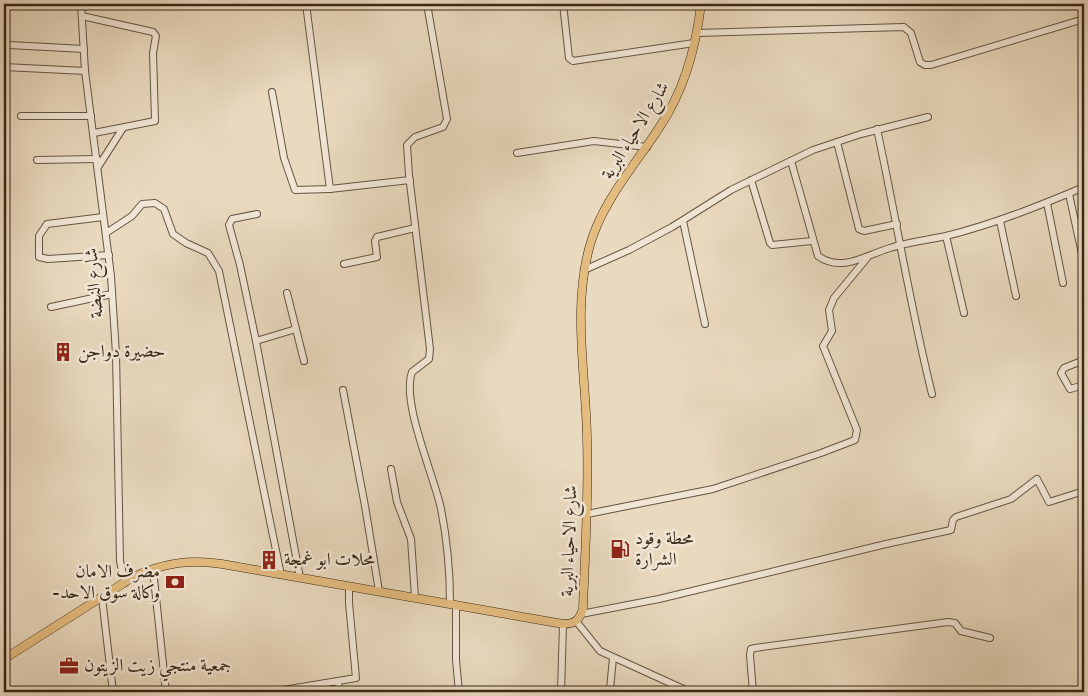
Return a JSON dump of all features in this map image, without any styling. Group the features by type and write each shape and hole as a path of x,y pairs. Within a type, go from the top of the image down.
{"main road":[{"name":"شارع الاحياء البرية","path":"4,659 125,583 153,569 179,562 204,562 563,624 576,622 582,614 587,514 587,436 581,300 584,270 592,236 598,223 620,185 670,111 683,84 697,33 701,4"}],"street":[{"path":"29,6 81,4"},
{"name":"شارع النهضة","path":"81,4 85,71 109,256 112,294 116,354 120,561 125,583"},
{"path":"306,4 330,189"},
{"path":"427,4 447,119 446,124 440,129 415,137 410,141 407,152 430,348 429,359 412,372 409,389 417,427 441,510 453,604 459,692"},
{"path":"563,4 570,58 573,61 694,42"},
{"path":"82,16 155,34 153,53 157,118 152,123 94,133"},
{"path":"697,33 904,26 911,33 920,62 925,65 931,65 1084,19"},
{"path":"9,45 84,49"},
{"path":"4,67 85,71"},
{"path":"272,92 284,158 293,187 299,191 410,180"},
{"path":"21,116 91,116"},
{"path":"584,270 629,250 752,180 791,161 837,142 877,129 928,117"},
{"path":"98,167 123,128"},
{"path":"877,129 897,224 917,335 932,394"},
{"path":"516,152 594,141 647,147"},
{"path":"837,142 859,229 864,231 897,224"},
{"path":"37,160 97,159"},
{"path":"791,161 812,241 818,256 830,262 842,263 867,258 900,246 1000,221 1084,187"},
{"path":"752,180 770,243 772,245 812,241"},
{"path":"1069,194 1084,263"},
{"path":"106,233 132,216 142,204 155,203 164,209 173,234 186,243 208,253 219,271 281,575"},
{"path":"1047,203 1064,283"},
{"path":"257,214 232,219 229,225 240,265 256,341 300,578"},
{"path":"103,217 47,224 39,236 38,257 48,260 109,256"},
{"path":"682,221 705,324"},
{"path":"1000,221 1016,296"},
{"path":"344,264 377,258 375,239 380,235 415,228"},
{"path":"946,236 964,313"},
{"path":"587,514 713,489 821,454 854,440 857,430 823,346 832,331 829,310 834,298 867,258"},
{"path":"51,307 112,294"},
{"path":"287,294 304,362"},
{"path":"256,341 296,329"},
{"path":"1084,360 1064,368 1061,373 1070,389 1084,385"},
{"path":"343,390 370,532 379,591"},
{"path":"391,469 398,502 411,539 415,597"},
{"path":"582,614 666,598 951,530 953,519 956,516 1011,499 1037,479 1049,502 1084,491"},
{"path":"153,569 166,692"},
{"path":"271,692 356,678 349,603 350,586"},
{"path":"102,598 113,692"},
{"path":"576,622 593,644 613,658 690,692"},
{"path":"754,692 750,655 751,650 755,648 948,622 955,623 961,631 990,638"},
{"path":"561,692 563,624"},
{"path":"610,689 613,658"},
{"path":"338,681 339,692"}],"place":[{"name":"حضيرة دواجن","path":"63,352"},
{"name":"محطة وقود الشرارة","path":"620,549"},
{"name":"محلات ابو غمجة","path":"269,560"},
{"name":"مضرف الامان -وكالة سوق الاحد","path":"175,582"},
{"name":"جمعية منتجي زيت الزيتون","path":"69,666"}]}
